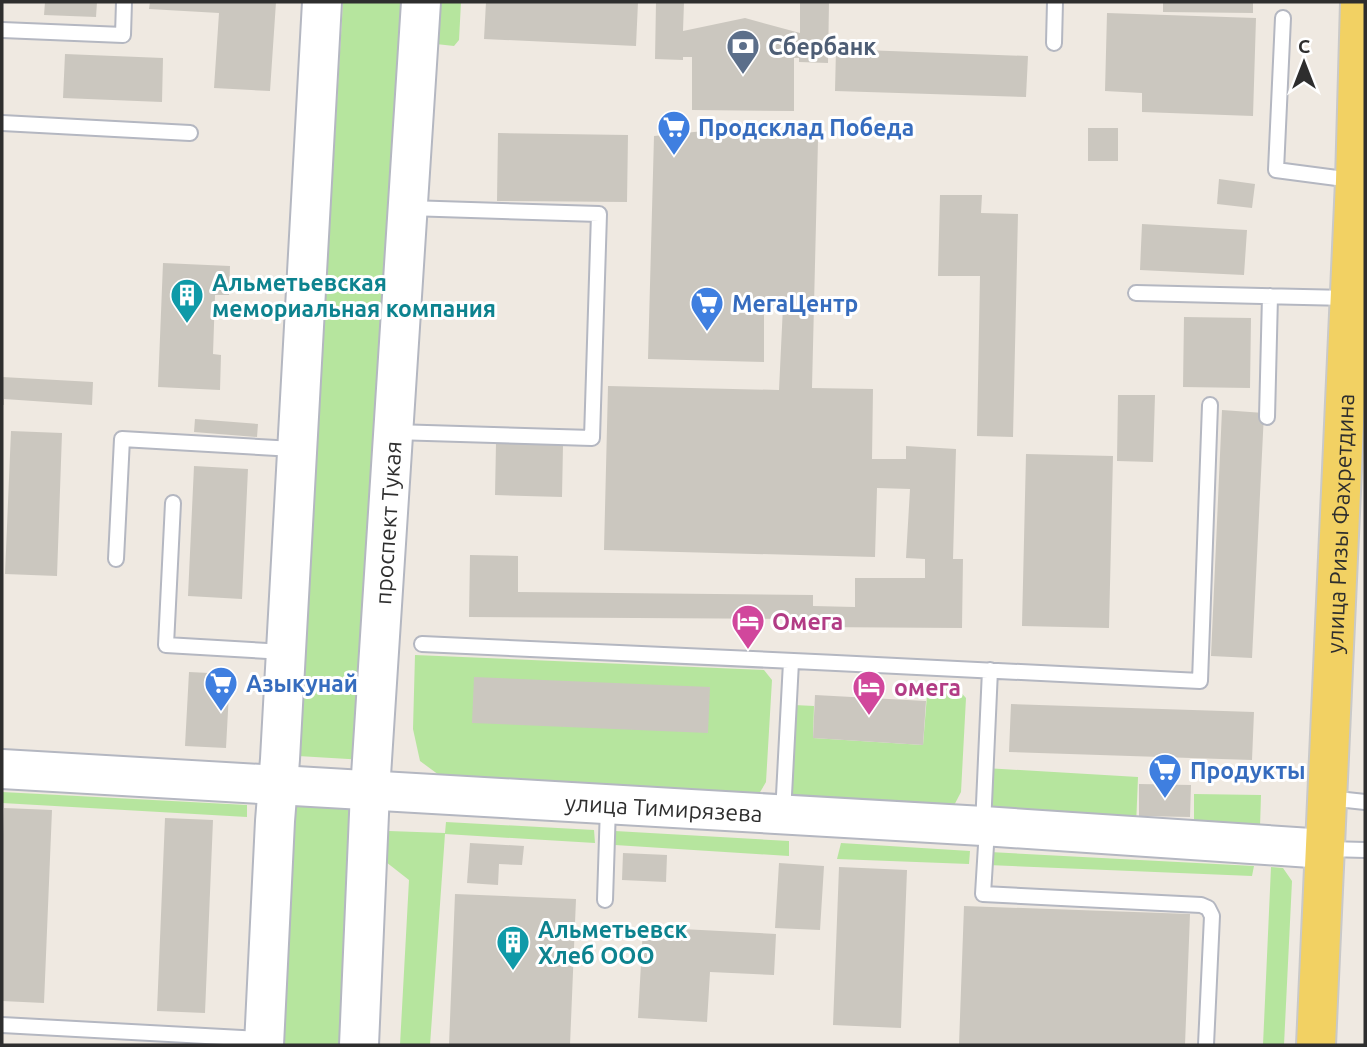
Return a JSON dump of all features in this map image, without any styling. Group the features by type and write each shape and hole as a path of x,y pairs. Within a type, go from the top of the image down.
{"main road":[{"path":"264,1042 321,2"},
{"name":"проспект Тукая","path":"359,1045 370,791 421,2"},
{"name":"улица Ризы Фахретдина","path":"1316,1045 1326,798 1347,484 1349,298 1360,2"},
{"name":"улица Тимирязева","path":"2,769 985,826 1325,849"}],"lane":[{"path":"2,30 123,35 124,2"},
{"path":"1054,43 1055,2"},
{"path":"1283,18 1276,170 1355,180"},
{"path":"2,123 190,133"},
{"path":"393,432 592,438 599,214 407,208"},
{"path":"1136,293 1349,298"},
{"path":"1267,417 1270,296"},
{"path":"422,644 1200,681 1210,404"},
{"path":"116,559 122,439 298,449"},
{"path":"173,503 166,645 286,652"},
{"path":"783,816 791,662"},
{"path":"990,670 983,894 1201,905 1208,908 1212,916 1206,1045"},
{"path":"1326,798 1365,802"},
{"path":"605,900 608,805"},
{"path":"1325,849 1365,850"},
{"path":"2,1024 160,1040 264,1042"}],"green space":[{"path":"343,2 410,2 365,760 298,756"},
{"path":"433,2 461,2 459,40 454,46 436,44"},
{"path":"415,655 764,670 772,680 766,782 753,804 458,789 420,761 413,729"},
{"path":"928,683 956,687 966,698 961,792 949,815 789,798 794,705 814,706 813,738 923,745"},
{"path":"985,768 1138,777 1136,826 983,816"},
{"path":"2,792 247,805 247,817 2,803"},
{"path":"1194,794 1261,795 1260,827 1194,829"},
{"path":"295,804 358,807 344,1045 282,1045"},
{"path":"446,822 594,830 595,843 445,834 430,1045 400,1045 409,880 386,862 389,831 445,833"},
{"path":"615,831 789,841 789,856 615,845"},
{"path":"841,843 970,851 969,864 837,859"},
{"path":"990,852 1254,866 1252,876 988,865"},
{"path":"1271,867 1283,868 1292,881 1284,1045 1263,1045"}],"building":[{"path":"45,2 97,2 96,17 44,15"},
{"path":"150,2 276,2 270,91 214,88 219,13 149,9"},
{"path":"486,2 638,2 636,46 484,39"},
{"path":"656,2 684,2 683,31 745,18 800,33 800,2 829,2 828,63 799,62 799,58 794,58 794,111 692,110 692,57 683,57 683,60 655,59"},
{"path":"1163,2 1253,2 1253,13 1163,12"},
{"path":"1107,13 1256,18 1253,116 1142,112 1142,93 1105,91"},
{"path":"836,49 1028,56 1026,97 835,91"},
{"path":"65,54 163,58 162,102 63,98"},
{"name":"МегаЦентр","path":"734,128 818,140 812,388 873,389 872,459 906,459 906,446 956,449 953,559 963,559 962,628 813,627 813,619 469,617 470,555 518,556 518,592 813,595 813,606 855,607 855,578 925,578 925,559 906,558 910,489 877,488 875,557 604,550 608,386 779,390 783,306 764,306 764,362 648,359 654,136"},
{"path":"1088,128 1118,128 1118,161 1088,161"},
{"path":"498,133 628,135 627,202 497,201"},
{"path":"1219,179 1255,184 1252,208 1217,204"},
{"path":"940,195 982,195 981,213 1018,214 1013,437 977,436 980,276 938,276"},
{"path":"1142,224 1247,230 1244,275 1140,270"},
{"name":"Альметьевская мемориальная компания","path":"163,263 230,266 229,295 215,295 213,354 221,355 220,390 158,387"},
{"path":"1184,317 1251,318 1250,388 1183,387"},
{"path":"2,377 93,382 92,405 4,399 2,405"},
{"path":"1118,395 1155,395 1153,462 1117,461"},
{"path":"1222,410 1264,413 1252,658 1211,656"},
{"path":"195,419 258,424 257,437 194,432"},
{"path":"11,431 62,433 57,576 5,574"},
{"path":"496,443 563,445 562,497 495,495"},
{"path":"1026,454 1113,456 1109,628 1022,626"},
{"path":"194,466 248,469 242,599 188,596"},
{"path":"189,672 230,674 226,748 185,746"},
{"path":"474,677 710,687 708,733 472,723"},
{"path":"815,695 926,701 923,745 813,738"},
{"path":"1011,704 1254,712 1252,760 1009,752"},
{"name":"Продукты","path":"1139,784 1191,785 1190,817 1139,816"},
{"path":"4,808 52,810 44,1003 2,1001"},
{"path":"165,818 213,820 205,1013 157,1011"},
{"path":"470,843 524,846 522,865 499,864 498,885 467,883"},
{"path":"623,853 667,855 666,882 622,880"},
{"path":"779,863 824,866 820,930 775,928"},
{"path":"839,867 907,870 901,1028 833,1025"},
{"name":"Альметьевск Хлеб ООО","path":"455,894 576,899 570,1045 449,1045"},
{"path":"964,906 1190,914 1185,1045 959,1045"},
{"path":"643,927 776,934 774,975 710,972 707,1022 638,1018"}],"place":[{"name":"Сбербанк","path":"743,76"},
{"name":"Продсклад Победа","path":"674,157"},
{"name":"Альметьевская мемориальная компания","path":"187,325"},
{"name":"МегаЦентр","path":"707,333"},
{"name":"Омега","path":"748,651"},
{"name":"Азыкунай","path":"221,713"},
{"name":"омега","path":"869,717"},
{"name":"Продукты","path":"1165,800"},
{"name":"Альметьевск Хлеб ООО","path":"513,972"}]}
